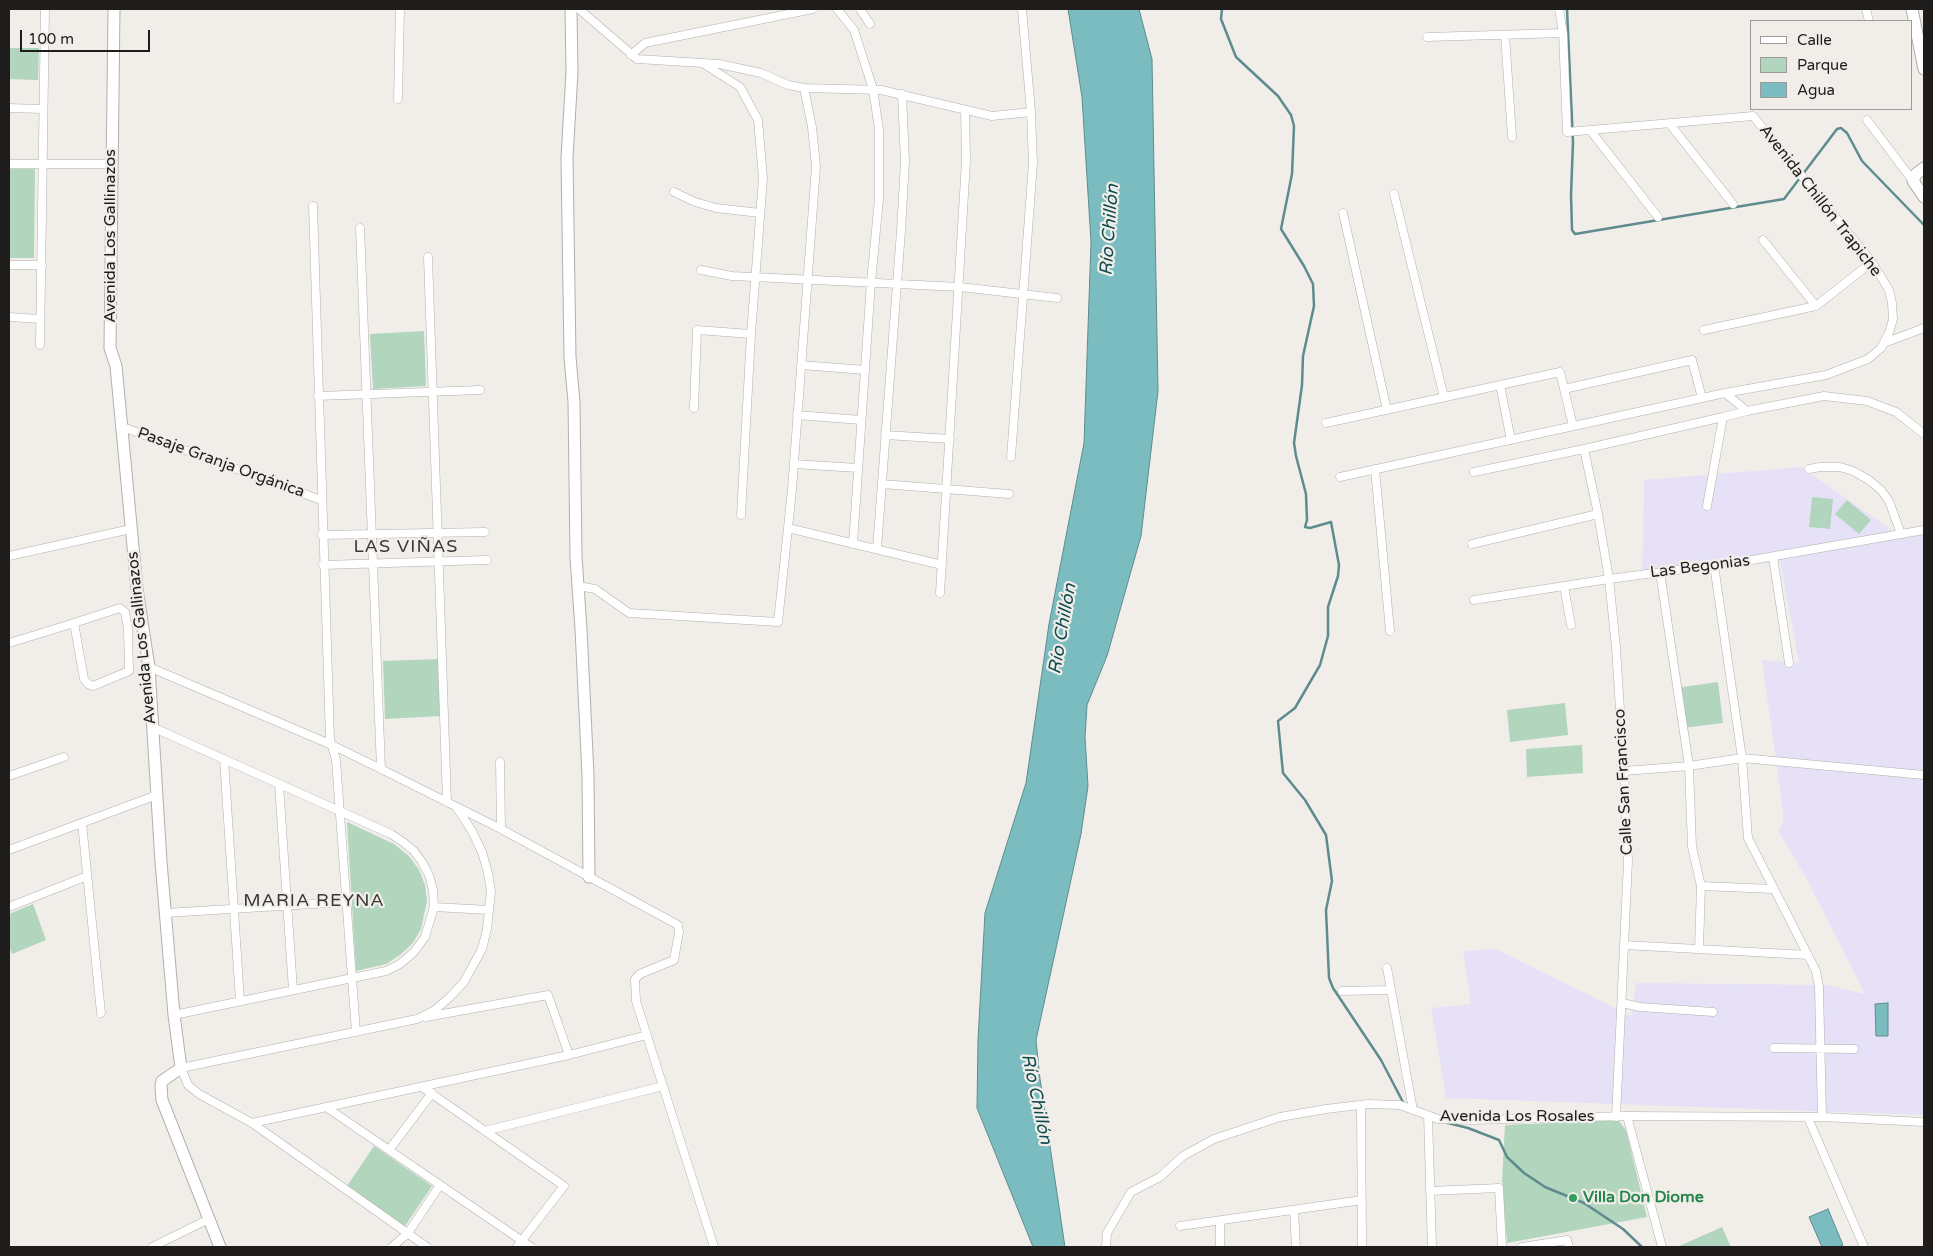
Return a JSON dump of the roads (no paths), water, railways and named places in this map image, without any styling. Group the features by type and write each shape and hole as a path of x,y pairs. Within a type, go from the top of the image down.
{"street":[{"path":"40,345 42,109 45,9"},
{"name":"Avenida Los Gallinazos","path":"114,9 110,348 116,366 120,426 137,588 149,667 155,796 174,1015 181,1068"},
{"path":"398,99 400,9"},
{"path":"571,9 572,72 567,158 570,357 574,402 576,557 588,775 589,877"},
{"path":"579,9 639,60 719,64 761,73 788,85 804,88 873,89 902,94 992,116 1031,112"},
{"path":"631,55 645,44 813,9"},
{"path":"837,9 854,30 873,89 880,130 879,199 871,282 853,544"},
{"path":"860,9 870,24"},
{"path":"1012,457 1033,163 1031,112 1022,9"},
{"path":"1559,9 1563,33 1567,132 1669,123 1733,204"},
{"path":"1912,9 1924,69"},
{"path":"1427,37 1563,33"},
{"path":"1505,35 1512,137"},
{"path":"704,64 740,87 758,120 763,178 750,334 741,515"},
{"path":"578,586 595,589 629,613 778,622 794,464 816,166 812,127 804,88"},
{"path":"877,550 898,284 905,161 902,94"},
{"path":"9,108 42,109"},
{"path":"940,593 960,287 966,161 964,110"},
{"name":"Avenida Chillón Trapiche","path":"1669,123 1752,116 1872,262 1889,290 1893,318 1884,343"},
{"path":"1867,120 1924,197"},
{"path":"1590,130 1658,217"},
{"path":"9,164 111,164"},
{"path":"1913,181 1916,174 1924,168"},
{"path":"674,192 695,202 716,208 760,214"},
{"path":"1394,194 1444,397"},
{"path":"313,206 330,739 336,760 356,1032"},
{"path":"1343,213 1388,410"},
{"path":"360,228 381,769"},
{"path":"1763,240 1816,306"},
{"path":"428,257 447,802"},
{"path":"1704,330 1816,306 1872,262"},
{"path":"9,265 42,265"},
{"path":"701,270 732,276 960,287 1057,298"},
{"path":"9,317 40,319"},
{"path":"1340,477 1725,393 1826,375 1868,359 1884,343 1924,328"},
{"path":"694,408 698,330 750,334"},
{"path":"1564,389 1692,360 1702,398"},
{"path":"801,366 865,370"},
{"path":"1326,423 1560,372 1573,426"},
{"path":"1500,385 1511,440"},
{"path":"318,396 480,390"},
{"path":"1725,393 1747,411"},
{"path":"1474,472 1584,449 1747,411 1824,396 1867,401 1896,412 1924,434"},
{"path":"797,415 861,420"},
{"path":"1707,506 1723,417"},
{"name":"Pasaje Granja Orgánica","path":"120,426 321,500"},
{"path":"886,436 950,439"},
{"name":"Calle San Francisco","path":"1584,449 1609,579 1616,648 1624,771 1628,861 1616,1117"},
{"path":"794,464 858,468"},
{"path":"1809,469 1820,466 1840,467 1853,471 1869,480 1881,490 1889,501 1901,534"},
{"path":"1376,469 1390,631"},
{"path":"882,484 1009,494"},
{"path":"1472,544 1598,514"},
{"path":"788,528 942,565"},
{"path":"10,553 131,529"},
{"name":"Las Begonias","path":"1474,600 1609,579 1773,557 1924,530"},
{"path":"322,535 485,532"},
{"path":"1773,557 1789,663"},
{"path":"323,565 487,560"},
{"path":"1714,566 1742,758 1748,838 1816,971 1819,987 1822,1117"},
{"path":"1660,572 1689,766 1692,847 1700,886 1699,949"},
{"path":"1564,586 1571,625"},
{"path":"9,643 74,622 120,608 123,609 128,629 129,671 93,686 88,684 84,679 74,622"},
{"path":"149,667 332,745 501,829 678,925 679,932 674,960 640,974 635,978 636,1001 714,1247"},
{"path":"152,727 391,834 414,851 429,875 433,890 434,907 425,937 414,952 400,964 386,971 174,1015"},
{"path":"9,776 27,768 64,757"},
{"path":"1624,771 1689,766 1742,758 1924,776"},
{"path":"224,759 240,1002"},
{"path":"500,762 501,829"},
{"path":"279,784 293,990"},
{"path":"9,850 155,796"},
{"path":"417,1019 435,1010 464,982 482,949 491,891 488,872 482,852 472,831 456,806"},
{"path":"82,823 101,1013"},
{"path":"9,907 87,876"},
{"path":"1700,886 1774,890"},
{"path":"165,913 346,902"},
{"path":"434,907 489,910"},
{"path":"1624,945 1808,955"},
{"path":"1387,968 1413,1110"},
{"path":"1342,991 1391,990"},
{"path":"220,1247 162,1100 160,1086 162,1081 181,1068 547,994 569,1055"},
{"path":"1622,1003 1640,1007 1713,1012"},
{"path":"252,1123 569,1055 647,1035"},
{"path":"1774,1048 1854,1049"},
{"path":"181,1068 188,1085 199,1094 252,1123 427,1247"},
{"path":"485,1131 663,1086"},
{"path":"422,1087 564,1186 520,1244"},
{"path":"389,1150 432,1093"},
{"path":"1361,1105 1362,1247"},
{"name":"Avenida Los Rosales","path":"1106,1247 1107,1233 1131,1192 1160,1177 1184,1156 1214,1139 1280,1117 1361,1105 1400,1106 1438,1119 1473,1120 1627,1116 1822,1117 1924,1122"},
{"path":"326,1107 440,1185 520,1244 531,1247"},
{"path":"1428,1116 1432,1247"},
{"path":"1627,1116 1662,1247"},
{"path":"1808,1118 1864,1247"},
{"path":"392,1247 408,1233 440,1185"},
{"path":"1430,1191 1499,1188 1502,1247"},
{"path":"1180,1226 1362,1200"},
{"path":"1294,1210 1296,1247"},
{"path":"152,1247 209,1219"},
{"path":"1220,1221 1220,1247"},
{"path":"1522,1247 1567,1240 1569,1247"}],"water":[{"name":"Río Chillón","path":"1068,9 1139,9 1152,59 1158,391 1141,536 1107,656 1087,705 1085,737 1088,786 1081,834 1036,1040 1065,1247 1033,1247 977,1108 978,1040 985,913 1026,783 1049,624 1084,443 1091,242 1082,97"},
{"path":"1888,1003 1888,1036 1876,1036 1875,1004"},
{"path":"1828,1209 1843,1245 1837,1247 1822,1247 1809,1217"}],"waterway":[{"path":"1222,9 1221,19 1236,57 1278,96 1291,115 1294,126 1292,174 1281,229 1313,284 1314,306 1303,356 1302,385 1294,443 1306,494 1307,520 1305,527 1310,528 1331,522 1339,565 1338,576 1328,607 1328,636 1320,665 1295,708 1278,721 1283,773 1305,800 1326,835 1332,881 1326,910 1329,978 1333,988 1381,1060 1404,1104"},
{"path":"1567,9 1573,142 1572,230 1575,234 1784,199 1837,129 1841,128 1847,133 1862,161 1924,225"},
{"path":"1444,1122 1468,1128 1499,1140 1507,1157 1524,1173 1545,1187 1584,1203 1623,1229 1642,1247"}],"place":[{"name":"Villa Don Diome","path":"1573,1198"}],"district":[{"name":"LAS VIÑAS","path":"406,547"},
{"name":"MARIA REYNA","path":"314,901"}]}
